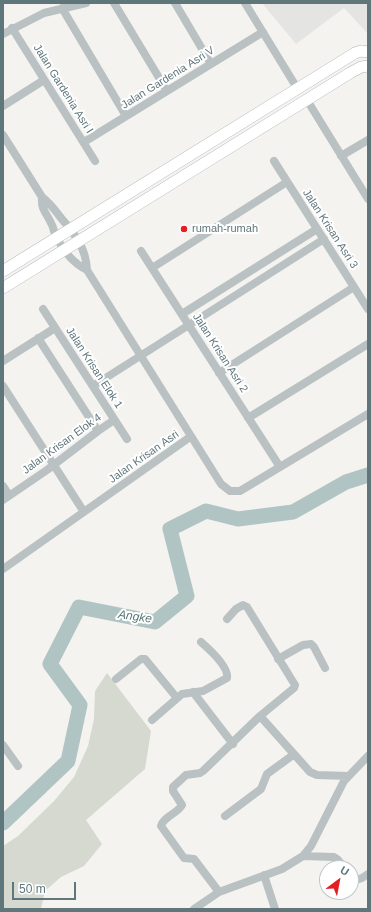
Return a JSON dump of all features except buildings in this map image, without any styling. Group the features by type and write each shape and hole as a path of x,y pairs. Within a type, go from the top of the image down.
{"street":[{"path":"3,34 12,28 44,13 86,3"},
{"path":"114,3 167,91"},
{"path":"175,3 211,64"},
{"path":"245,3 297,88"},
{"path":"62,8 126,116"},
{"name":"Jalan Gardenia Asri I","path":"12,28 96,161"},
{"name":"Jalan Gardenia Asri V","path":"84,142 263,32"},
{"path":"3,271 355,53 361,51 368,52"},
{"path":"3,288 78,240 306,100 361,67 368,66"},
{"path":"3,106 44,80"},
{"path":"309,87 312,91 306,100 294,103 291,98 297,88 309,87"},
{"path":"306,100 368,199"},
{"path":"3,135 42,197 52,205 60,217 71,228 83,250 87,270 190,437"},
{"path":"341,156 368,140"},
{"name":"Jalan Krisan Asri 3","path":"274,162 368,309"},
{"path":"152,268 287,182"},
{"path":"42,197 41,204 43,210 51,223 56,238 77,265 87,270"},
{"path":"51,223 60,217"},
{"path":"182,314 317,229"},
{"path":"93,386 324,239"},
{"name":"Jalan Krisan Asri 2","path":"141,250 280,467"},
{"path":"219,372 354,287"},
{"name":"Jalan Krisan Elok 1","path":"43,309 127,439"},
{"path":"3,361 55,328"},
{"path":"38,338 98,431"},
{"path":"248,418 368,344"},
{"path":"3,386 84,512"},
{"name":"Jalan Krisan Asri","path":"3,569 190,437 221,484 230,491 240,491 368,414"},
{"name":"Jalan Krisan Elok 4","path":"6,498 54,465 114,420"},
{"path":"3,486 6,498"},
{"path":"219,892 194,859 184,858 161,824 182,805 173,791 173,787 186,775 203,771 233,744 260,716 295,685 247,607 243,605 238,607 227,619"},
{"path":"152,720 177,698 186,693 203,691 224,680 228,676 226,670 201,642"},
{"path":"278,659 303,645 311,644 326,668"},
{"path":"116,679 141,659 145,659 177,698"},
{"path":"193,692 233,744"},
{"path":"260,716 306,769 314,774 348,776"},
{"path":"3,746 18,766"},
{"path":"225,816 261,789 267,774 293,755"},
{"path":"194,909 219,892 282,869 303,856 311,846 348,776 368,756"},
{"path":"303,856 334,857 338,860"},
{"path":"359,879 368,874"},
{"path":"264,875 275,909"}],"shaded area":[{"path":"262,3 368,3 368,34 344,8 296,44"},
{"path":"107,673 151,731 145,769 86,820 102,844 84,866 61,877 45,891 41,909 3,909 3,846 18,836 54,801 74,777 88,746 94,719 95,691"}],"waterway":[{"name":"Angke","path":"3,823 68,761 80,705 50,664 79,607 155,622 187,596 170,529 206,511 238,519 293,512 346,482 368,475"}],"place":[{"name":"rumah-rumah","path":"184,229"}]}
